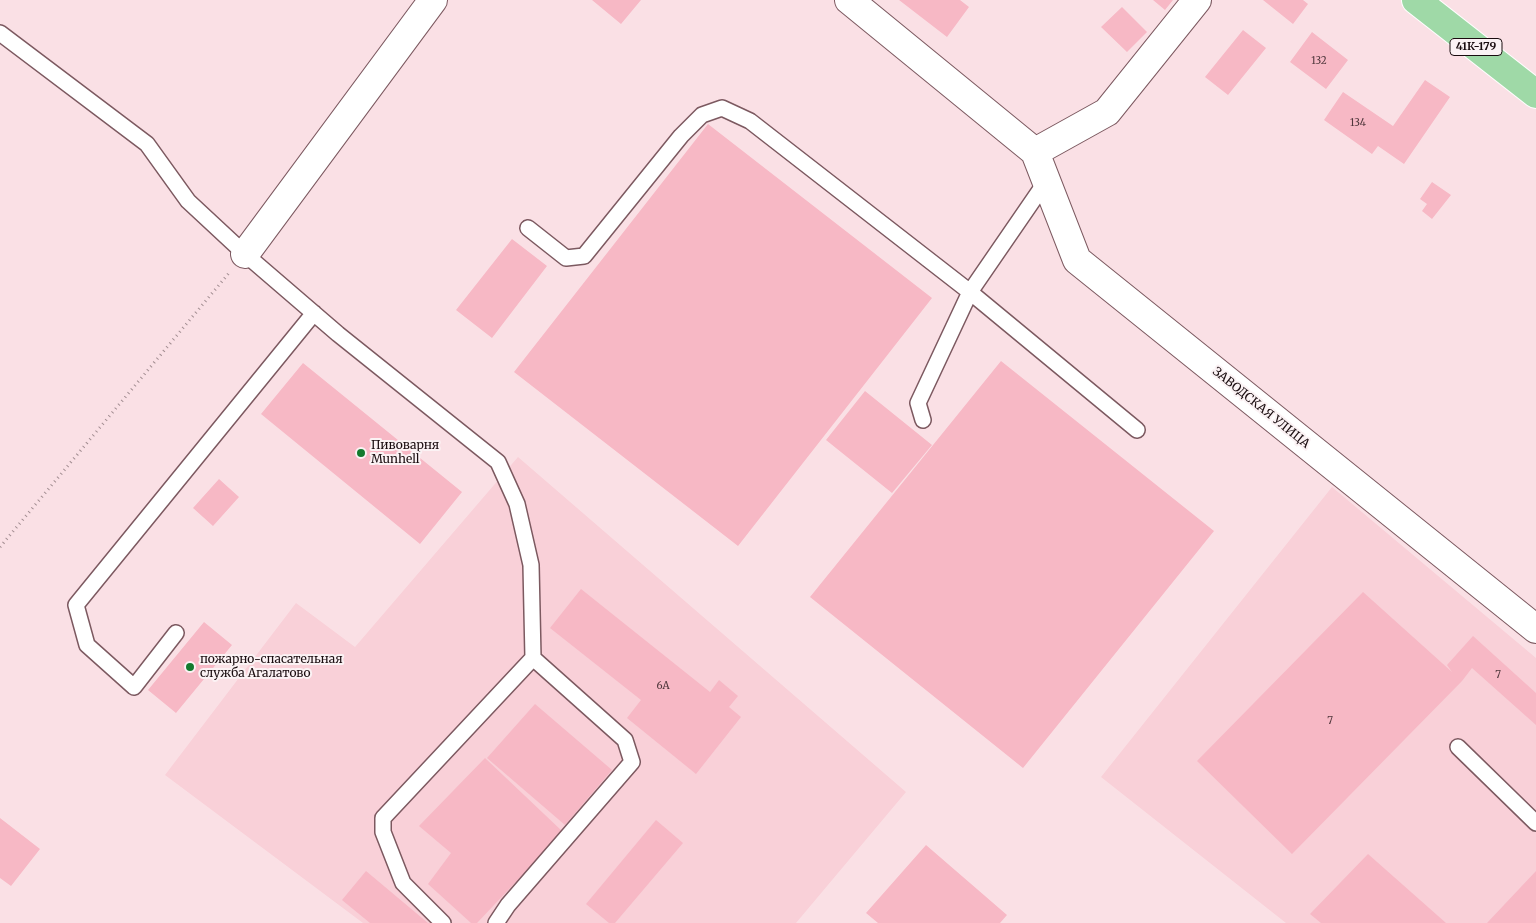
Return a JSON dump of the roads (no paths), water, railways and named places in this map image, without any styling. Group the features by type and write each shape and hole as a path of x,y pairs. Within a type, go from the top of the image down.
{"main road":[{"name":"41К-179","path":"1416,0 1536,94"}],"street":[{"path":"245,254 433,0"},
{"path":"849,0 1034,152 1107,112 1197,0"},
{"name":"ЗАВОДСКАЯ УЛИЦА","path":"1034,152 1047,180 1076,260 1536,629"}],"lane":[{"path":"0,32 147,144 188,202 245,254 314,313 498,462 517,504 532,565 533,658 383,818 383,832 403,883 444,923"},
{"path":"528,228 566,258 584,256 681,136 702,115 722,108 750,121 970,292 1137,430"},
{"path":"923,420 918,403 970,292 1047,180"},
{"path":"176,633 134,687 87,645 76,605 314,313"},
{"path":"496,923 508,905 632,762 625,740 533,658"},
{"path":"1458,747 1536,823"}],"place":[{"name":"Пивоварня Munhell","path":"361,453"},
{"name":"пожарно-спасательная служба Агалатово","path":"190,667"}]}
